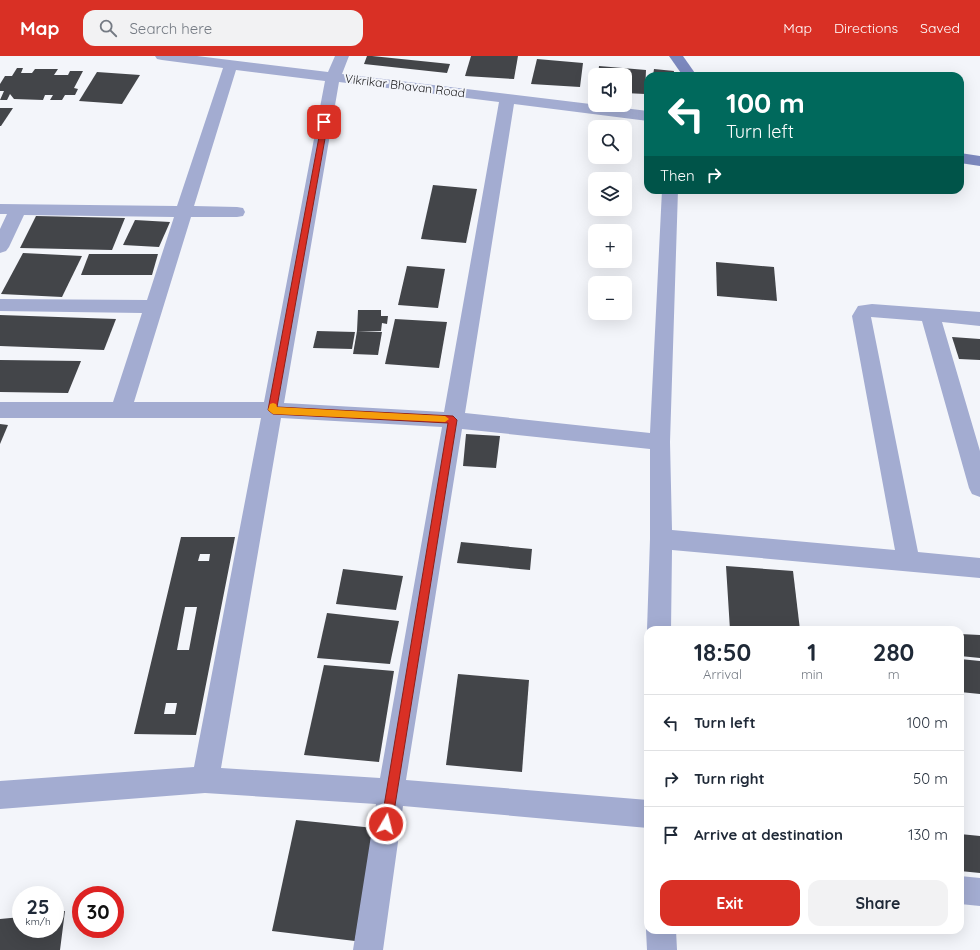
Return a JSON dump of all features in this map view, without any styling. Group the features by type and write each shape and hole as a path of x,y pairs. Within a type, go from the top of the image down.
{"street":[{"name":"Vikrikar Bhavan Road","path":"162,56 197,58 231,64 644,116"},
{"path":"205,780 333,77 342,56"},
{"path":"676,56 687,72"},
{"path":"121,410 183,211 231,64"},
{"path":"368,950 391,792 507,99"},
{"path":"964,159 980,161"},
{"path":"659,626 661,539 660,442 670,194"},
{"path":"0,209 237,212"},
{"path":"0,247 18,209"},
{"path":"0,305 153,307"},
{"path":"908,561 861,316 865,311 872,310 980,319"},
{"path":"930,315 980,488"},
{"path":"0,410 273,410 453,420 660,442"},
{"path":"661,539 980,568"},
{"path":"0,795 205,780 391,792 644,814"},
{"path":"964,890 980,892"},
{"path":"661,934 662,950"}],"building":[{"path":"367,56 450,64 447,73 364,64"},
{"path":"471,56 518,56 514,79 465,76"},
{"path":"537,59 583,63 580,87 531,84"},
{"path":"599,66 622,68 599,68"},
{"path":"17,68 23,68 21,73 32,73 35,69 58,69 54,75 68,75 70,71 83,71 74,88 78,89 75,95 65,95 62,100 50,100 53,95 45,95 43,100 14,99 10,94 7,100 0,100 4,91 0,91 0,84 5,76 12,76"},
{"path":"632,69 646,70 646,72 644,72 644,94 632,93"},
{"path":"654,69 674,71 674,72 654,72"},
{"path":"97,72 140,75 122,104 79,101"},
{"path":"0,108 13,108 1,126 0,126"},
{"path":"433,185 477,189 466,243 421,239"},
{"path":"36,216 125,218 112,250 20,248"},
{"path":"135,220 170,222 159,247 123,245"},
{"path":"23,253 82,256 62,297 1,294"},
{"path":"89,254 158,254 152,275 81,275"},
{"path":"716,262 774,267 777,301 717,296"},
{"path":"407,266 445,269 438,308 398,305"},
{"path":"358,310 381,310 381,316 388,316 387,324 382,323 381,331 357,331"},
{"path":"0,315 116,319 104,350 0,346"},
{"path":"395,319 447,322 439,368 385,364"},
{"path":"317,331 355,332 352,349 313,348"},
{"path":"357,331 382,332 378,355 353,354"},
{"path":"952,337 980,339 980,360 959,359"},
{"path":"0,360 81,361 68,393 0,392"},
{"path":"0,424 8,425 0,444"},
{"path":"466,434 500,436 496,468 463,466"},
{"path":"181,537 235,537 196,735 134,734","holes":["200,554 210,554 209,561 198,561","185,607 197,607 189,650 177,650","166,703 177,703 175,714 164,714"]},
{"path":"461,542 532,549 530,570 457,563"},
{"path":"726,566 793,571 800,626 730,626"},
{"path":"343,569 403,576 396,610 336,604"},
{"path":"327,613 399,621 390,664 317,658"},
{"path":"964,634 980,635 980,658 964,656"},
{"path":"964,659 980,661 980,694 964,692"},
{"path":"324,665 394,671 379,762 304,755"},
{"path":"458,674 529,680 522,772 446,765"},
{"path":"296,820 374,828 355,941 272,931"},
{"path":"964,834 980,836 980,873 964,871"},
{"path":"12,918 12,938 62,938 60,950 0,950 0,919"}],"slow traffic":[{"path":"273,406 273,410 445,419"}],"route":[{"path":"324,122 273,410 453,420 386,824"}]}
